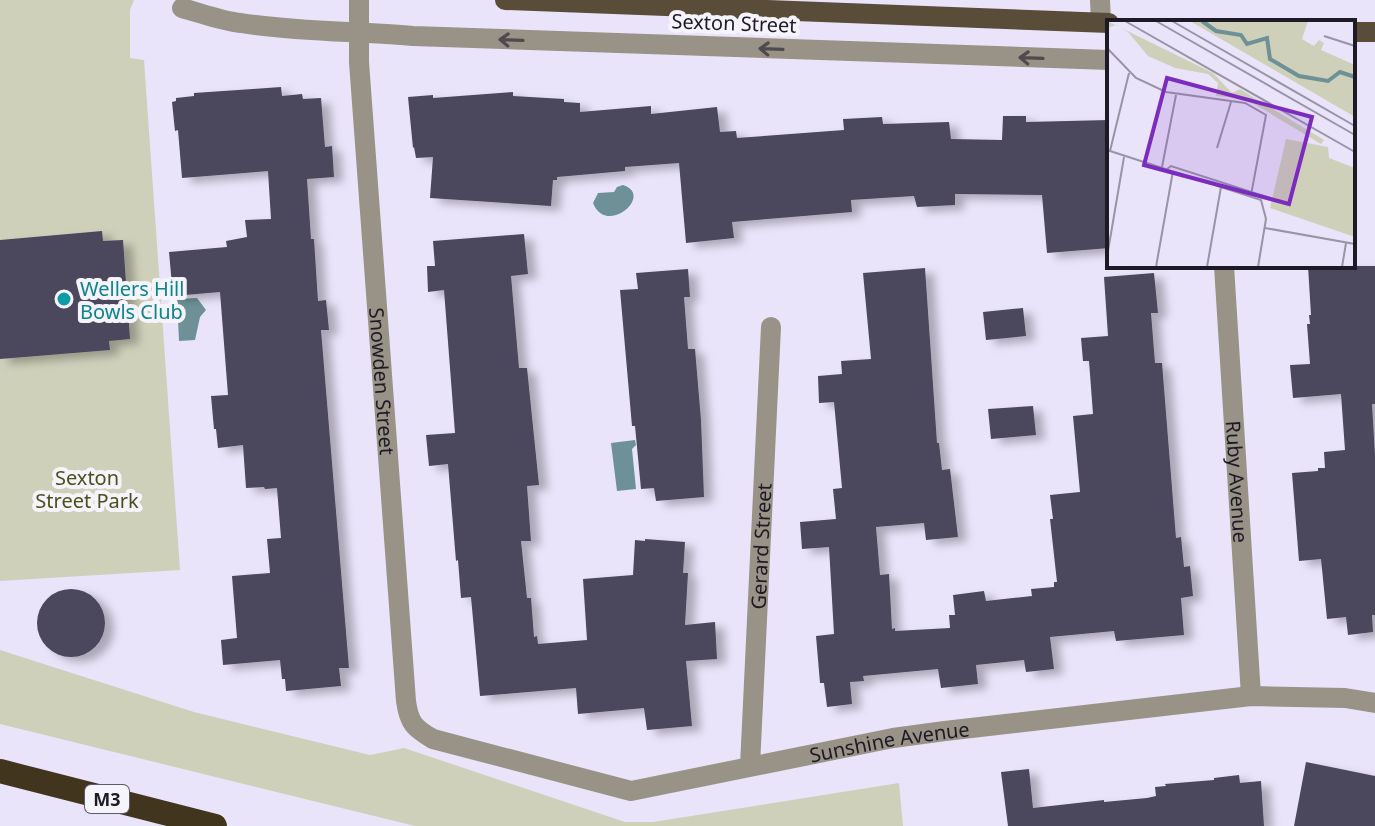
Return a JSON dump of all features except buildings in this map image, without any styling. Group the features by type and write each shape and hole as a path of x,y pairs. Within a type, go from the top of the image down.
{"highway":[{"name":"M3","path":"0,771 215,826"}],"main road":[{"name":"Sexton Street","path":"505,0 1105,22"}],"street":[{"name":"Snowden Street","path":"359,0 358,31 406,701 409,717 417,730"},
{"path":"1100,0 1105,22"},
{"name":"Sexton Street","path":"182,8 238,23 304,30 1107,60"},
{"name":"Ruby Avenue","path":"1224,268 1251,696"},
{"name":"Gerard Street","path":"750,766 771,327"},
{"name":"Sunshine Avenue","path":"417,730 433,739 631,791 893,738 1251,696 1345,698 1375,703"}],"green space":[{"name":"Sexton Street Park","path":"0,0 134,0 130,10 130,58 144,60 180,570 0,581"},
{"path":"0,650 194,712 370,755 404,748 625,822 653,822 899,783 903,826 415,826 0,724"}],"shaded area":[{"path":"623,185 631,190 634,197 631,204 617,215 608,216 599,212 593,203 598,193 614,192"},
{"path":"197,298 206,310 200,317 195,340 179,341 177,299"},
{"path":"635,440 636,445 632,449 636,489 617,491 611,443"}],"place":[{"name":"Wellers Hill Bowls Club","path":"64,299"}]}
